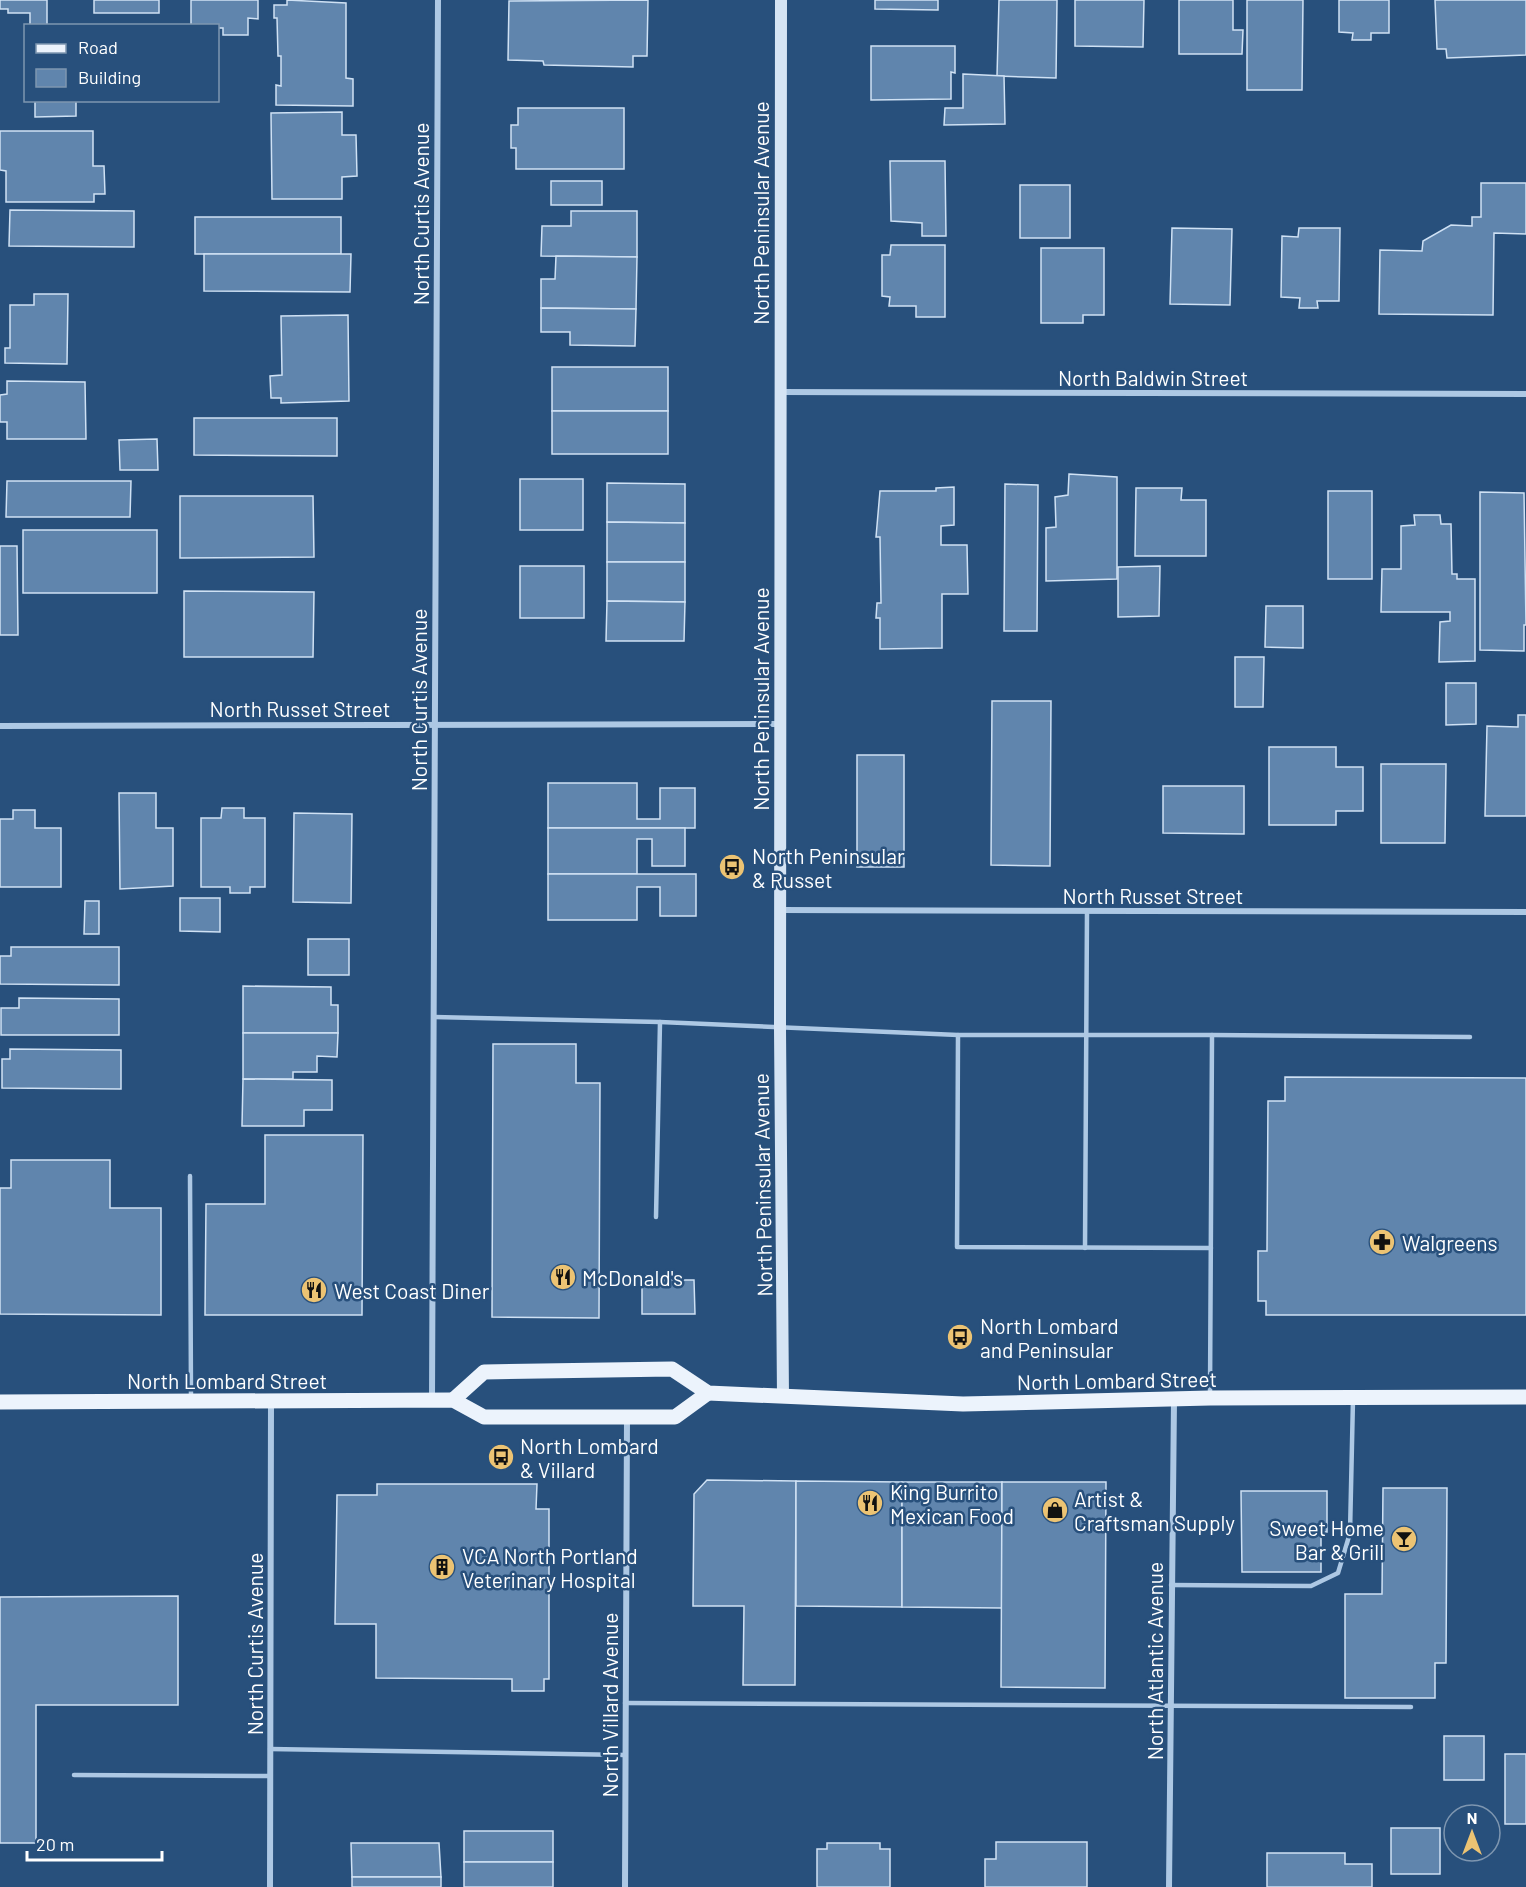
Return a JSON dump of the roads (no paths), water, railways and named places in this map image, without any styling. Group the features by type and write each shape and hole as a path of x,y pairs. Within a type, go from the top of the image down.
{"main road":[{"path":"453,1400 484,1372 672,1369 708,1393"},
{"name":"North Lombard Street","path":"0,1402 453,1400 484,1417 675,1417 708,1393 963,1404 1353,1396 1526,1397"}],"street":[{"name":"North Curtis Avenue","path":"432,1400 438,0"},
{"name":"North Peninsular Avenue","path":"781,0 779,392 783,1397"},
{"name":"North Baldwin Street","path":"779,392 1526,394"},
{"name":"North Russet Street","path":"0,726 780,724"},
{"name":"North Russet Street","path":"780,910 1526,912"},
{"name":"North Atlantic Avenue","path":"1169,1887 1174,1400"},
{"name":"North Curtis Avenue","path":"270,1887 271,1401"},
{"name":"North Villard Avenue","path":"625,1887 627,1416"}],"lane":[{"path":"1085,1248 1087,911"},
{"path":"434,1017 660,1022 958,1035 1470,1037"},
{"path":"656,1217 660,1022"},
{"path":"958,1035 957,1247 1211,1248"},
{"path":"1210,1398 1212,1035"},
{"path":"190,1176 191,1401"},
{"path":"1171,1585 1311,1586 1338,1573 1350,1533 1353,1396"},
{"path":"626,1703 1411,1707"},
{"path":"270,1749 626,1755"},
{"path":"74,1775 270,1776"}],"place":[{"name":"North Peninsular & Russet","path":"732,867"},
{"name":"Walgreens","path":"1382,1242"},
{"name":"McDonald's","path":"563,1277"},
{"name":"West Coast Diner","path":"314,1290"},
{"name":"North Lombard and Peninsular","path":"960,1337"},
{"name":"North Lombard & Villard","path":"501,1457"},
{"name":"King Burrito Mexican Food","path":"870,1503"},
{"name":"Artist & Craftsman Supply","path":"1055,1510"},
{"name":"Sweet Home Bar & Grill","path":"1404,1539"},
{"name":"VCA North Portland Veterinary Hospital","path":"442,1567"}]}
